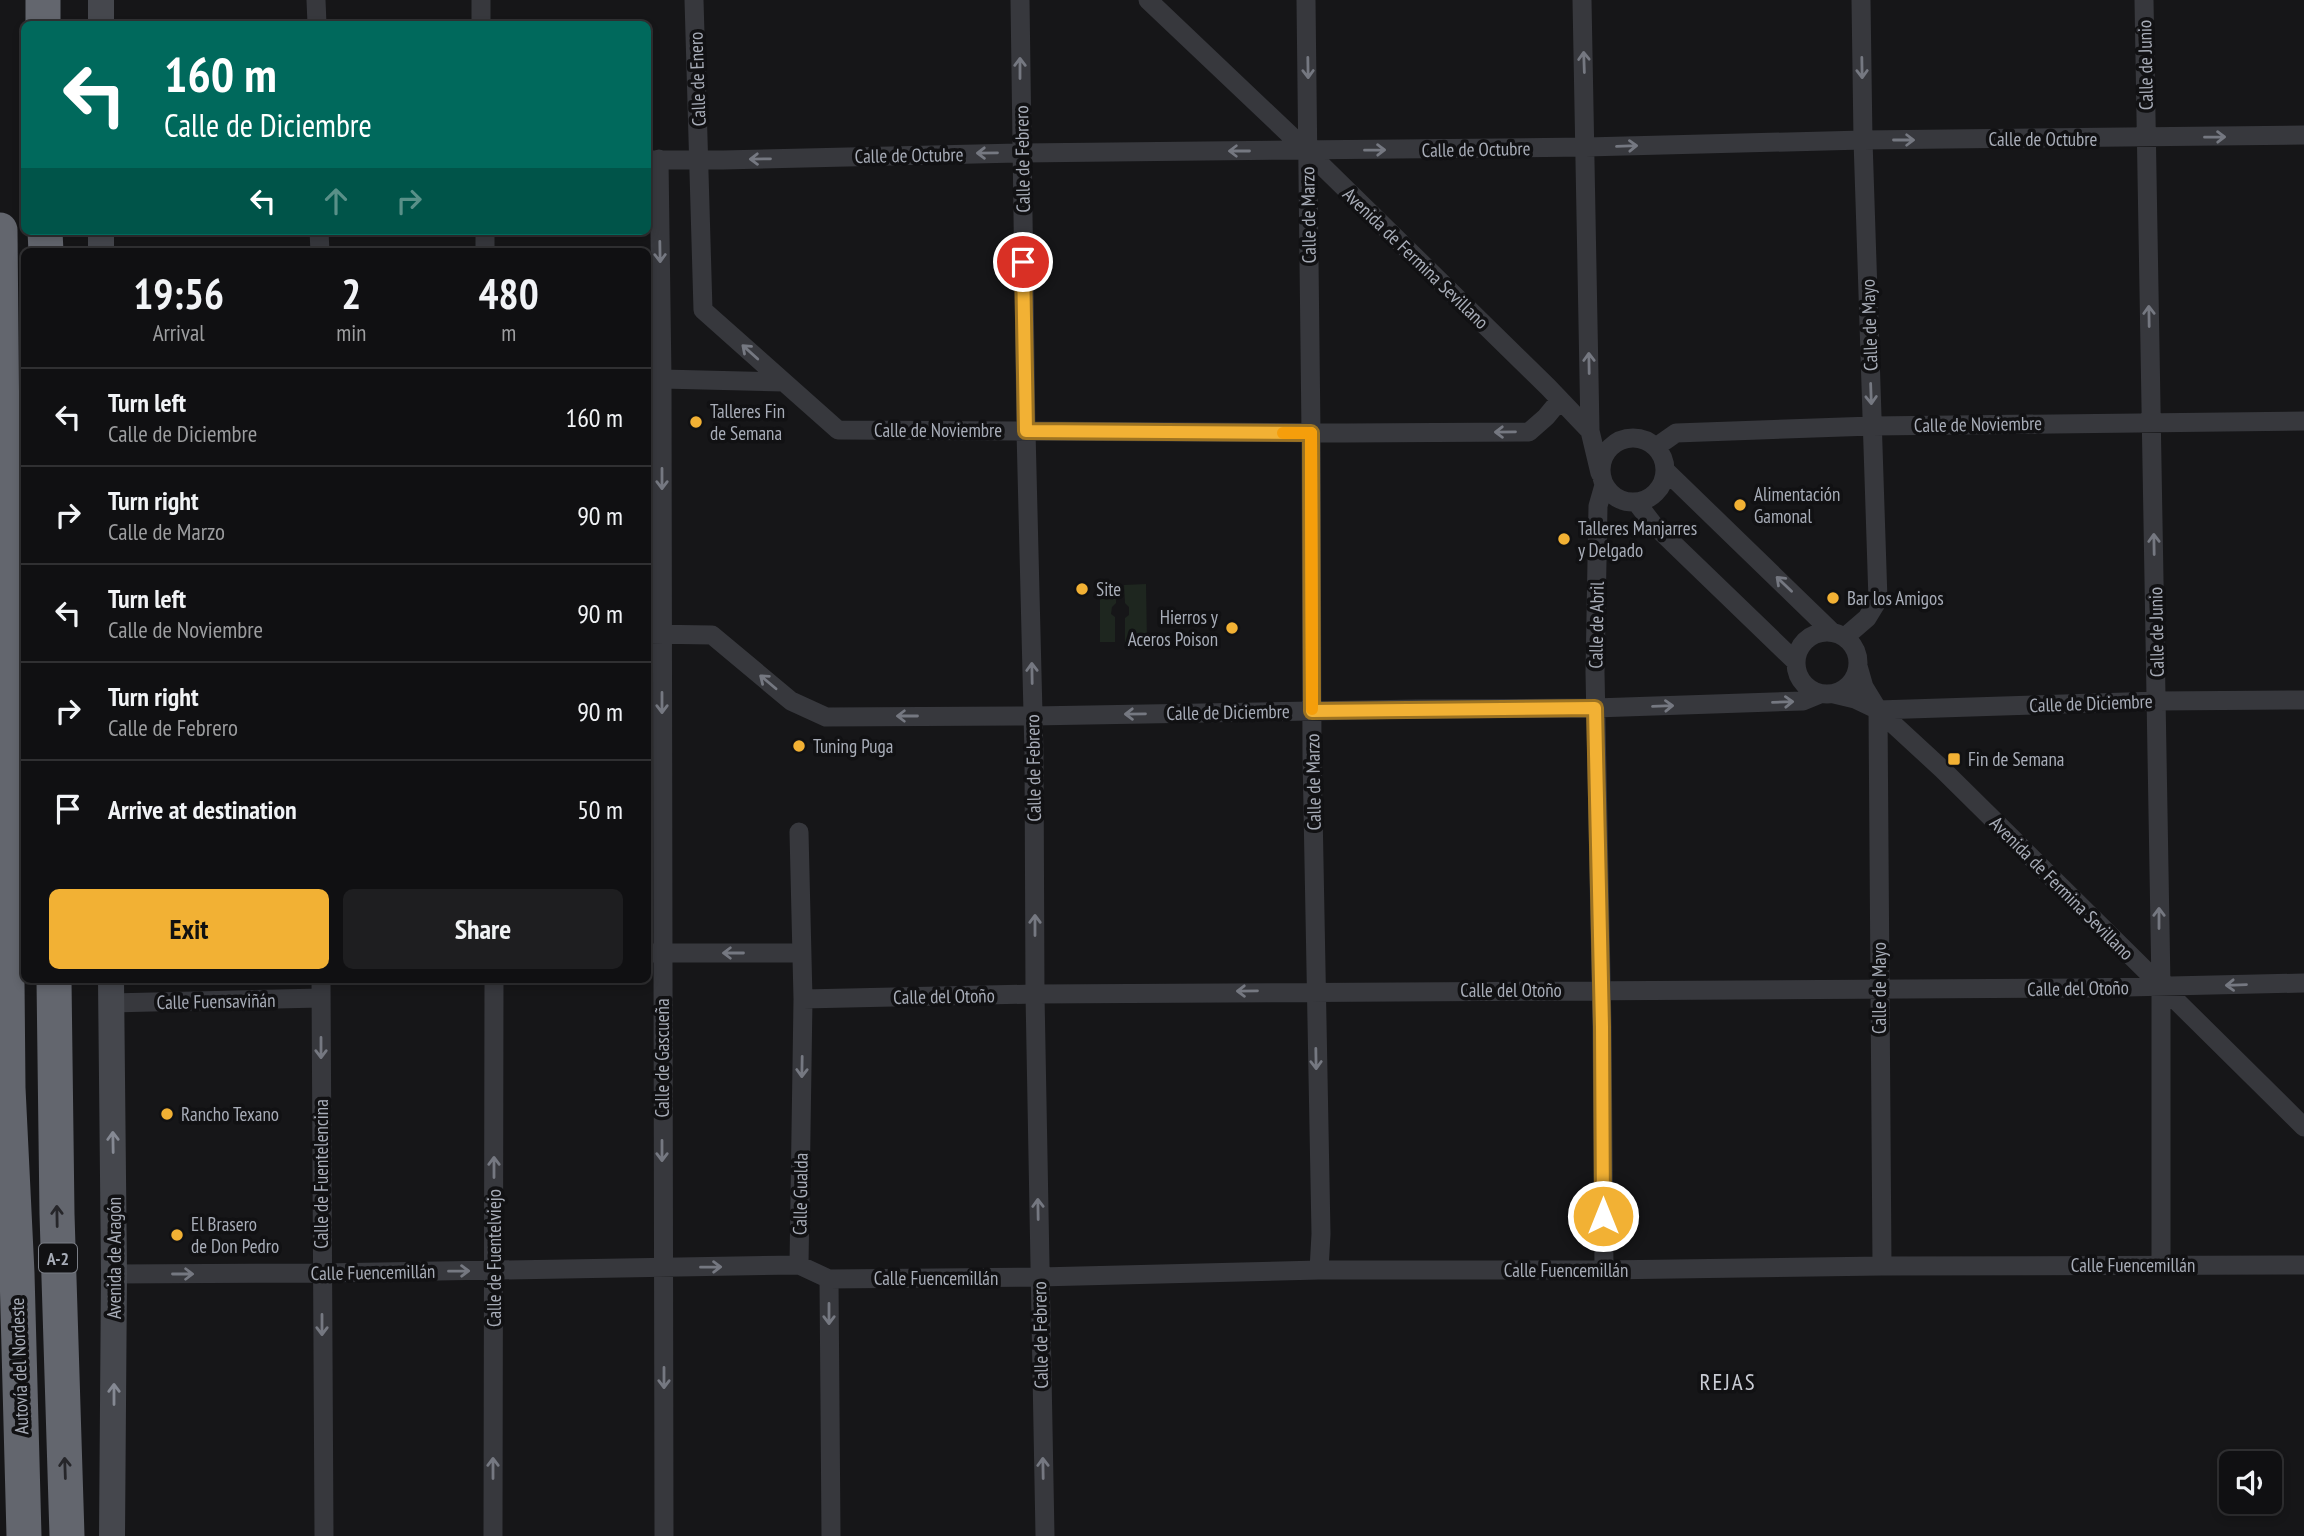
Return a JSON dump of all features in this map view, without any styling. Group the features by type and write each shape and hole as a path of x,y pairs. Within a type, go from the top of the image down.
{"highway":[{"path":"43,0 43,21"},
{"name":"Autovía del Nordeste","path":"0,230 8,1087 17,1273 24,1536"},
{"name":"A-2","path":"54,983 57,1214 67,1536"},
{"path":"8,1087 1,1151 2,1310 9,1536"}],"street":[{"path":"101,0 101,21"},
{"path":"316,0 317,21"},
{"path":"481,0 481,21"},
{"name":"Calle de Enero","path":"694,0 699,159"},
{"name":"Calle de Febrero","path":"1020,0 1045,1536"},
{"name":"Avenida de Fermina Sevillano","path":"1149,0 1307,151 1590,431"},
{"name":"Calle de Marzo","path":"1306,0 1315,991 1321,1234 1319,1270"},
{"path":"1582,0 1590,431 1602,479 1618,498 1636,502 1657,492 1663,482 1665,470 1663,457 1656,447 1648,441 1590,431"},
{"name":"Calle de Mayo","path":"1839,635 1867,618 1878,600 1861,0"},
{"name":"Calle de Junio","path":"2144,0 2161,986 2161,1264"},
{"name":"Calle de Octubre","path":"653,159 2304,135"},
{"name":"Calle de Gascueña","path":"653,159 662,379 654,634 655,953 663,1267 664,1536"},
{"name":"Calle de Noviembre","path":"699,159 703,310 838,430 1529,432 1560,400"},
{"path":"662,379 783,382"},
{"name":"Calle de Noviembre","path":"1656,447 1676,433 1872,426 2304,421"},
{"path":"1602,479 1602,460 1607,449 1617,441 1629,437"},
{"path":"1665,470 1855,650 1858,666 1854,678 1846,688 1827,694 1807,687 1798,676 1795,661 1799,648 1807,638 1819,633 1839,635"},
{"name":"Calle de Abril","path":"1602,479 1598,506 1595,708 1604,1270"},
{"path":"1636,502 1653,524 1795,661"},
{"name":"Calle de Diciembre","path":"654,634 712,635 791,701 826,717 1595,708 1803,701 1827,694"},
{"name":"Avenida de Fermina Sevillano","path":"1858,666 1864,687 1878,710 1942,769 2304,1127"},
{"name":"Avenida de Fermina Sevillano","path":"1827,694 1855,699 1878,710"},
{"name":"Calle de Diciembre","path":"1878,710 2157,701 2304,700"},
{"name":"Calle de Mayo","path":"1878,710 1882,1266"},
{"name":"Calle Gualda","path":"799,832 803,999 799,1265"},
{"path":"655,953 801,953"},
{"name":"Calle de Fuentelviejo","path":"493,1536 494,983"},
{"name":"Calle del Otoño","path":"803,999 1315,991 1879,989 2304,983"},
{"name":"Calle Fuensaviñán","path":"111,991 321,989"},
{"name":"Calle de Fuentelencina","path":"321,989 324,1536"},
{"name":"Avenida de Aragón","path":"111,991 113,1536"},
{"path":"799,1265 829,1279 831,1536"},
{"name":"Calle Fuencemillán","path":"114,1274 799,1265"},
{"name":"Calle Fuencemillán","path":"829,1279 1319,1270 2304,1265"}],"shaded area":[{"path":"1100,584 1116,584 1116,603 1111,614 1115,617 1115,642 1100,642"},
{"path":"1146,584 1147,642 1125,642 1125,618 1129,615 1129,607 1125,603 1124,585"}],"slow traffic":[{"path":"1283,433 1311,433 1312,709"}],"place":[{"name":"Talleres Fin de Semana","path":"696,422"},
{"name":"Alimentación Gamonal","path":"1740,505"},
{"name":"Talleres Manjarres y Delgado","path":"1564,539"},
{"name":"Site","path":"1082,589"},
{"name":"Bar los Amigos","path":"1833,598"},
{"name":"Hierros y Aceros Poison","path":"1232,628"},
{"name":"Tuning Puga","path":"799,746"},
{"name":"Fin de Semana","path":"1954,759"},
{"name":"Rancho Texano","path":"167,1114"},
{"name":"El Brasero de Don Pedro","path":"177,1235"}],"district":[{"name":"REJAS","path":"1728,1381"}],"route":[{"path":"1023,262 1026,431 1311,433 1312,711 1595,708 1603,1216"}]}
